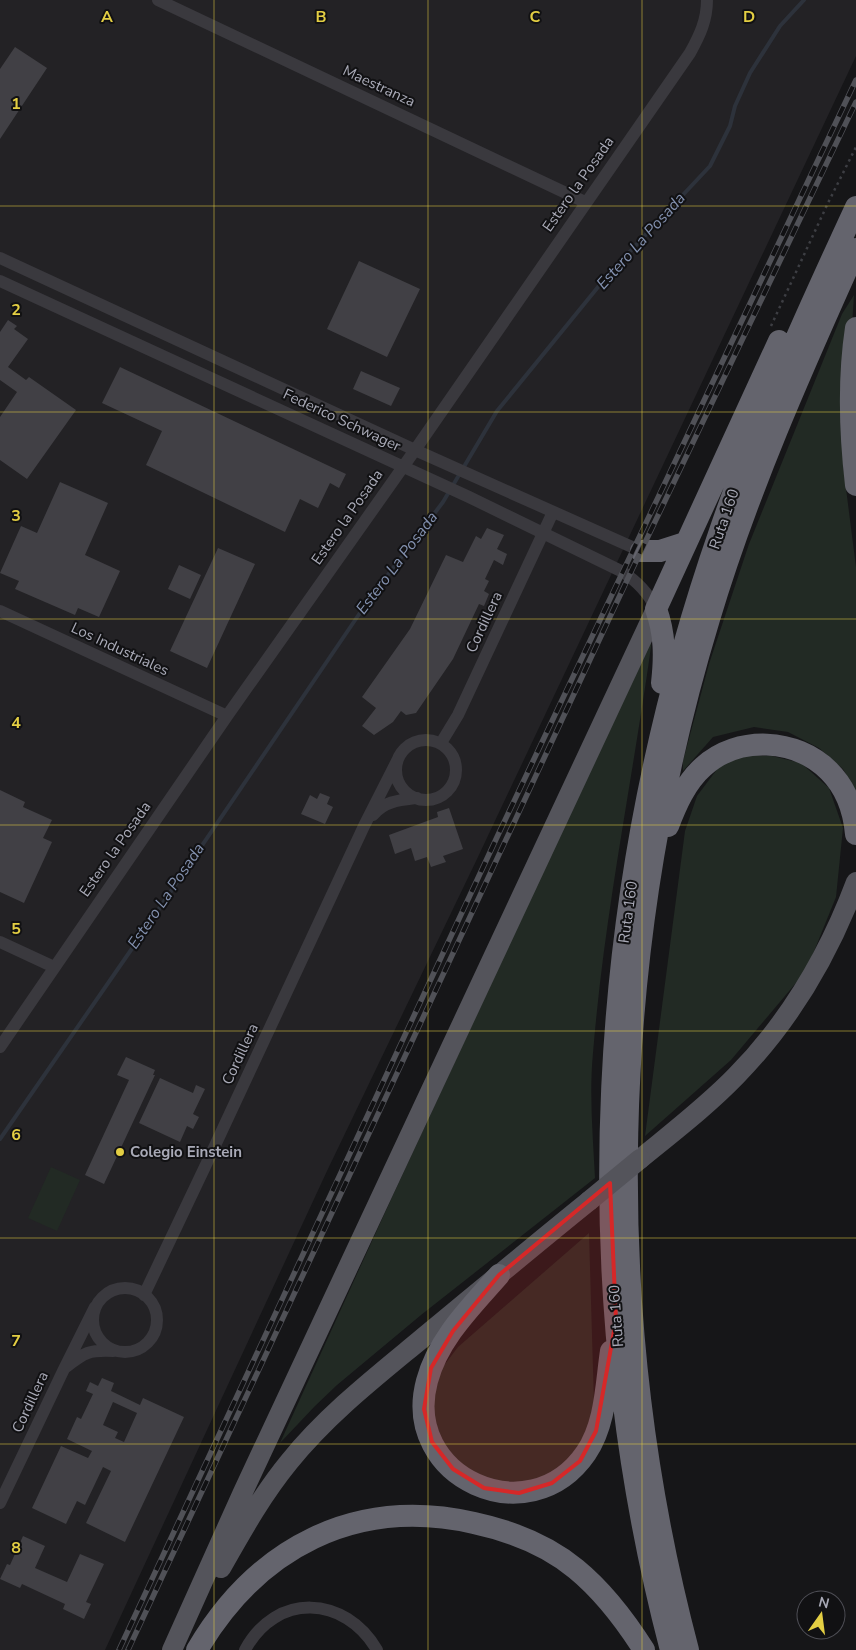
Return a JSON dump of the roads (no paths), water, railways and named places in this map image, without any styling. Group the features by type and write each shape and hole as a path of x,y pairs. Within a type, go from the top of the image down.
{"highway":[{"name":"Ruta 160","path":"671,1650 648,1551 632,1461 616,1320 610,1187 616,1022 621,967 644,806 686,637 719,532 763,417 856,207"},
{"name":"Ruta 160","path":"688,1650 669,1571 650,1467 637,1361 629,1252 627,1142 632,1040 643,931 652,866 671,764 684,710 723,574 745,508 771,443 856,249"},
{"path":"658,746 665,647 656,609 685,542 778,343 798,307 832,258"},
{"path":"856,328 850,396 856,485"},
{"path":"641,551 660,551 685,542"},
{"path":"652,866 669,822 694,776 702,767 719,755 751,745 776,745 793,750 810,757 829,771 845,792 850,804 856,834"},
{"path":"499,1275 467,1311 443,1345 431,1368 424,1396 425,1423 437,1450 453,1469 473,1484 508,1493 530,1491 563,1476 580,1461 591,1445 601,1416 616,1320"},
{"path":"197,1650 214,1623 236,1595 260,1572 283,1555 312,1539 345,1526 381,1518 413,1516 448,1518 485,1525 518,1536 549,1550 576,1569 606,1597 644,1650"}],"main road":[{"path":"173,1650 243,1492 656,609"},
{"path":"173,1650 252,1514 289,1462 328,1418 717,1095 768,1040 813,975 836,931 856,882"}],"street":[{"name":"Maestranza","path":"158,0 585,202"},
{"name":"Estero la Posada","path":"0,1047 227,716 415,450 690,52 701,34 705,21 707,0"},
{"name":"Federico Schwager","path":"0,258 415,450 641,551"},
{"name":"Federico Schwager","path":"0,281 251,395 544,532 634,579 646,592 656,609"},
{"path":"97,326 108,308"},
{"path":"251,395 260,378"},
{"name":"Cordillera","path":"441,743 458,715 553,512"},
{"name":"Los Industriales","path":"0,611 227,716"},
{"name":"Cordillera","path":"144,1295 364,826 399,757 404,749 412,743 422,740 432,740 441,743 449,749 457,767 456,777 446,793 437,798 427,800 417,798 398,800 386,804 377,810 364,826"},
{"path":"399,757 396,766 399,781 408,794 417,798"},
{"path":"0,942 54,967"},
{"name":"Cordillera","path":"0,1503 64,1369 102,1297 122,1288 134,1290 144,1295 151,1302 157,1320 155,1330 144,1346 135,1351 125,1352 95,1350 85,1353 64,1369"},
{"path":"96,1307 93,1317 93,1328 105,1346 115,1351"},
{"path":"245,1650 256,1633 272,1618 289,1610 313,1607 325,1609 348,1619 365,1632 377,1650"}],"waterway":[{"name":"Estero La Posada","path":"0,1139 366,604 443,502 497,411 607,276 710,166 730,126 735,106 750,73 780,26 804,0"}],"railway":[{"path":"119,1650 498,835 856,80"},
{"path":"128,1650 629,576 856,102"}],"place":[{"name":"Colegio Einstein","path":"120,1152"}]}
